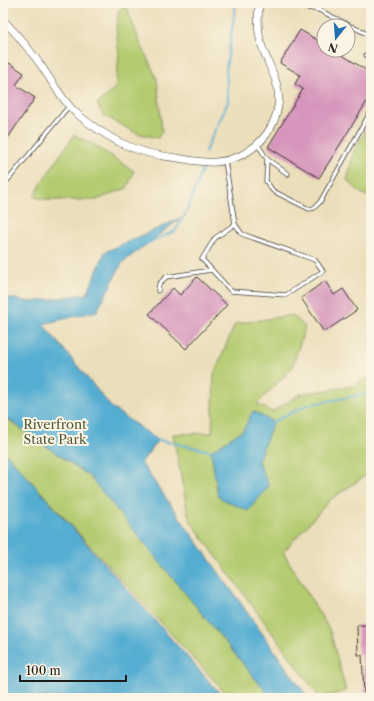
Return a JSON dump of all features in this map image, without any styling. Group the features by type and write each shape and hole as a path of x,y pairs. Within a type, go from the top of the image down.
{"street":[{"path":"3,20 26,45 70,106 91,125 119,142 160,156 215,162 225,161 258,145 270,131 278,105 272,70 260,40 258,22 259,3"}],"lane":[{"path":"279,3 319,10 371,36"},
{"path":"366,55 371,59"},
{"path":"3,180 8,180 70,106"},
{"path":"267,159 266,181 273,191 310,209 314,208 320,202 371,111"},
{"path":"258,145 267,159 288,174"},
{"path":"225,161 235,224 242,234 316,260 323,271 286,295 232,291 202,259 215,238 235,224"},
{"path":"158,291 160,284 166,277 211,270"}],"green space":[{"path":"126,6 139,40 157,79 162,131 158,138 136,133 103,115 97,104 115,88 119,56 116,27 119,10"},
{"path":"371,123 371,197 362,194 347,180 354,151"},
{"path":"74,135 93,144 134,171 127,188 96,200 49,200 34,197 44,179"},
{"name":"Riverfront State Park","path":"3,300 304,698 230,698 3,451"},
{"path":"293,315 305,327 292,368 257,404 272,412 300,394 354,386 371,376 371,472 331,499 283,552 330,631 346,691 320,698 189,519 173,434 212,433 214,374 235,324"}],"water":[{"path":"181,218 122,263 97,311 43,324 112,408 158,440 141,463 308,698 271,698 89,476 3,416 3,297 31,302 87,294 105,252"},
{"path":"253,411 273,422 258,461 269,486 248,511 218,497 211,451 243,430"},
{"path":"3,450 224,698 3,698"}],"building":[{"path":"300,30 316,39 316,58 347,58 371,73 371,95 319,178 268,147 303,89 295,84 300,75 280,63"},
{"path":"3,59 24,73 16,85 35,98 3,145"},
{"path":"197,277 227,305 186,349 149,314 173,288 180,295"},
{"path":"325,281 334,295 343,289 357,310 324,332 301,298"},
{"path":"357,625 371,626 371,693 364,693 362,655 358,655"}],"waterway":[{"path":"205,152 228,102 226,68 236,3"},
{"path":"148,243 175,231 186,213 202,170"},
{"path":"273,422 307,405 371,393"},
{"path":"158,440 211,451"}]}
